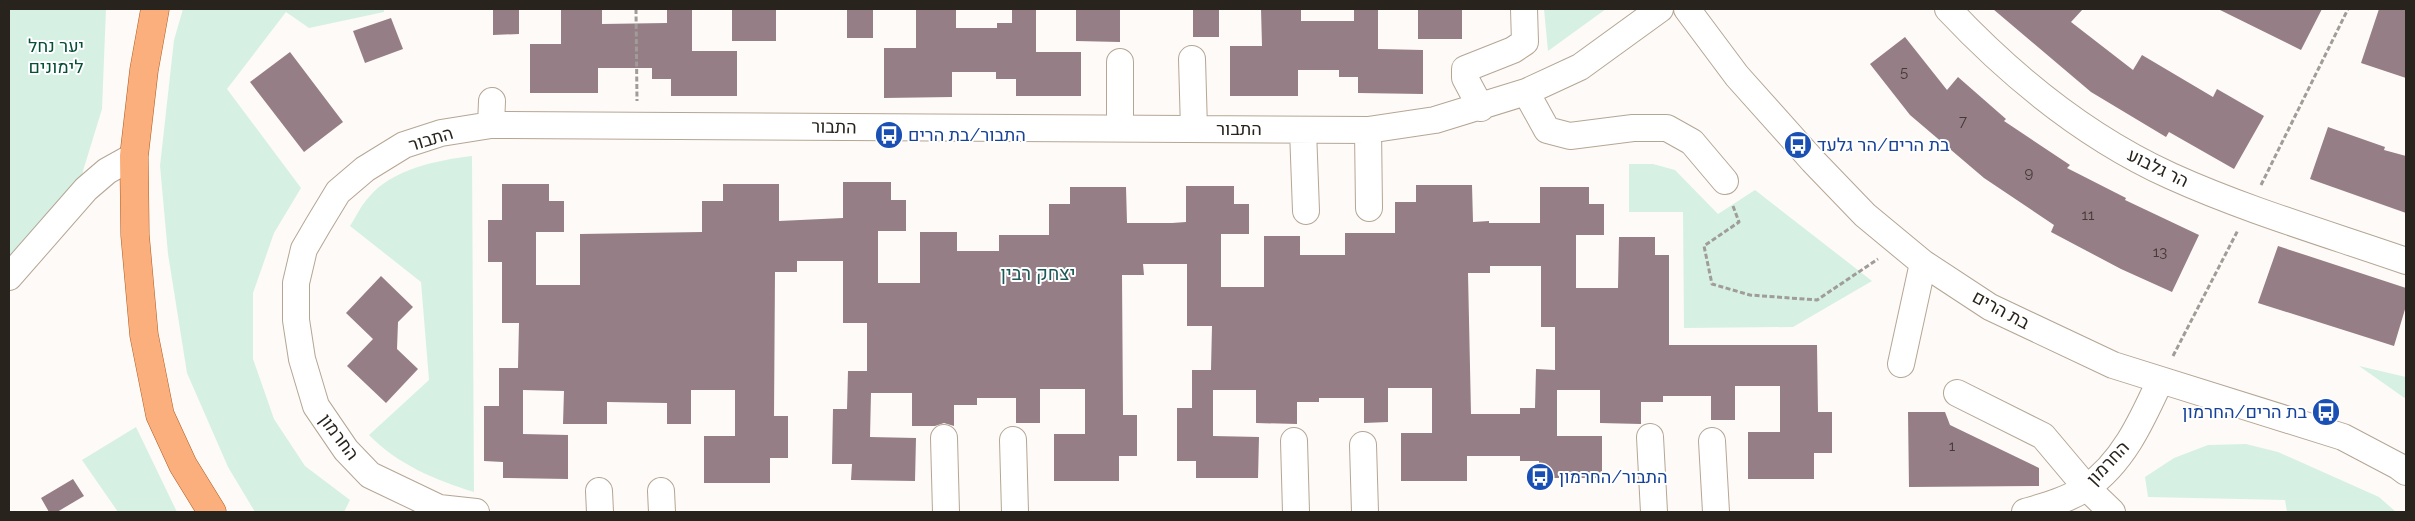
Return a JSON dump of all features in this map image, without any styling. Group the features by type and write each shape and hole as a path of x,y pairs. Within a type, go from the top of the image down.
{"main road":[{"path":"155,9 144,70 134,156 135,235 144,335 160,415 183,465 212,512"}],"street":[{"path":"1481,108 1466,78 1466,69 1513,50 1525,42 1524,9"},
{"name":"התבור","path":"296,284 304,249 338,192 365,169 404,145 492,113 592,133 655,130 772,116 840,116 944,134 1120,128 1368,130 1435,120 1481,108 1526,92 1580,67 1660,9"},
{"name":"בת הרים","path":"1687,9 1738,76 1813,161 1865,214 1923,263 1990,307 2113,365 2343,437 2406,472"},
{"name":"הר גלבוע","path":"1948,9 2015,76 2062,113 2111,145 2170,176 2250,207 2406,261"},
{"path":"1192,59 1194,129"},
{"path":"1120,62 1120,128"},
{"path":"1526,92 1547,130 1570,136 1634,128 1666,128 1692,142 1725,181"},
{"path":"1303,130 1306,211"},
{"path":"1368,130 1369,208"},
{"path":"9,277 86,189 107,171 134,156"},
{"path":"1901,364 1923,263"},
{"name":"החרמון","path":"296,284 296,320 302,359 316,406 346,450 370,475 439,508 476,512"},
{"name":"החרמון","path":"2025,512 2055,503 2086,488 2116,460 2138,428 2160,381"},
{"path":"1956,393 2043,436 2086,488 2112,512"},
{"path":"1650,437 1654,512"},
{"path":"944,438 946,512"},
{"path":"1013,440 1014,512"},
{"path":"1294,441 1296,512"},
{"path":"1712,441 1716,512"},
{"path":"1363,445 1365,512"}],"path":[{"path":"636,9 655,130"},
{"path":"1725,181 1739,222 1704,246 1712,284 1750,295 1817,300 1901,244"}],"green space":[{"name":"יער נחל לימונים","path":"9,9 106,9 102,109 83,171 76,206 9,277"},
{"path":"183,9 384,9 384,12 309,28 286,12 227,89 301,188 274,233 253,293 253,359 274,419 305,466 350,500 344,512 255,512 228,467 187,373 168,254 160,166 174,40"},
{"path":"1544,9 1606,9 1548,51"},
{"path":"472,156 474,492 445,482 404,463 369,435 429,380 421,282 350,226 366,200 390,179 431,163"},
{"path":"1629,164 1653,164 1675,170 1718,214 1755,190 1872,281 1793,327 1684,328 1683,212 1629,212"},
{"path":"2359,366 2406,377 2406,399"},
{"path":"136,427 177,512 118,512 82,460"},
{"path":"2246,444 2278,452 2379,497 2396,512 2287,512 2285,500 2148,497 2145,477 2174,458 2208,445"}],"building":[{"path":"493,9 519,9 519,34 493,35"},
{"path":"561,9 602,9 602,24 667,23 667,9 692,9 692,51 737,51 737,96 671,96 671,79 652,79 652,68 598,68 598,93 530,93 530,44 561,44"},
{"path":"732,9 776,9 776,41 732,41"},
{"path":"847,9 873,9 873,38 847,38"},
{"path":"916,9 956,9 956,28 997,28 997,23 1012,23 1012,9 1036,9 1036,52 1081,52 1081,96 1016,96 1016,79 996,79 996,72 952,72 952,97 884,98 884,48 916,48"},
{"path":"1076,9 1120,9 1120,42 1076,41"},
{"path":"1193,9 1219,9 1219,37 1193,37"},
{"path":"1261,9 1301,9 1301,21 1354,21 1354,9 1378,9 1378,49 1423,50 1423,94 1358,93 1358,77 1339,77 1339,70 1298,70 1298,96 1230,96 1230,46 1262,46"},
{"path":"1418,9 1462,9 1462,39 1418,39"},
{"path":"1993,9 2083,9 2071,22 2133,70 2142,55 2213,97 2217,89 2264,116 2234,169 2169,132 2166,137 2091,92"},
{"path":"2218,9 2322,9 2301,50"},
{"path":"2379,9 2406,9 2406,78 2361,63"},
{"path":"391,18 403,49 365,63 353,31"},
{"path":"1905,37 1947,90 1958,77 2006,119 2004,121 2070,165 2067,168 2126,198 2125,200 2199,235 2172,292 2121,269 2051,232 2054,225 1984,178 1910,115 1870,64"},
{"path":"290,52 343,122 304,152 250,82"},
{"path":"2328,127 2385,147 2384,150 2406,156 2406,213 2310,179"},
{"path":"843,182 891,182 891,200 906,200 906,231 878,231 878,283 920,283 920,232 957,232 957,251 999,251 999,235 1049,235 1049,204 1070,204 1070,187 1126,187 1127,223 1172,223 1186,222 1186,186 1234,186 1234,204 1249,204 1249,234 1221,234 1221,287 1264,287 1264,236 1300,236 1300,255 1345,255 1345,233 1395,233 1395,202 1416,202 1416,185 1472,185 1473,222 1489,221 1489,223 1540,223 1540,187 1589,187 1589,204 1604,204 1604,235 1576,235 1576,288 1618,288 1619,237 1655,237 1655,255 1669,255 1669,345 1817,345 1818,412 1832,412 1832,453 1814,453 1814,479 1748,479 1748,432 1780,432 1780,386 1735,386 1735,420 1711,420 1711,396 1663,396 1663,402 1641,402 1641,424 1600,423 1600,390 1557,390 1557,436 1602,436 1602,478 1539,478 1539,461 1520,461 1520,456 1467,456 1467,481 1401,481 1401,433 1432,433 1432,388 1388,388 1388,422 1364,423 1364,398 1319,398 1319,402 1297,402 1297,424 1256,423 1256,390 1213,390 1213,436 1259,437 1258,478 1196,478 1196,461 1177,461 1177,408 1192,408 1192,370 1211,370 1212,326 1187,326 1187,264 1143,264 1144,275 1122,275 1123,415 1137,415 1137,456 1119,456 1119,481 1054,481 1054,434 1085,434 1085,389 1040,389 1040,423 1016,423 1016,398 977,398 977,405 954,405 954,426 944,423 935,426 912,426 912,393 871,393 870,437 916,438 915,481 851,480 852,464 832,464 833,409 847,409 848,371 867,371 867,323 843,323 843,261 797,261 797,272 775,272 774,416 788,416 788,458 770,458 770,483 704,483 704,436 735,436 735,390 691,390 691,424 667,424 667,403 607,402 607,424 563,424 564,391 523,390 523,434 568,435 568,479 503,478 503,462 484,461 484,406 499,406 499,368 518,368 519,323 502,323 502,262 488,262 488,220 502,220 502,184 549,184 549,201 564,201 564,232 536,232 536,285 580,285 580,234 702,232 702,201 723,201 723,184 779,184 779,221 843,218","holes":["1490,266 1541,266 1541,327 1555,327 1555,370 1536,369 1535,408 1520,408 1520,414 1471,414 1468,273 1490,273"]},
{"path":"2278,246 2406,288 2406,306 2394,346 2258,303"},
{"path":"381,276 413,307 398,322 397,349 418,369 386,403 347,366 373,339 346,313"},
{"path":"1908,412 1945,412 1950,425 2039,468 2039,486 1909,487"},
{"path":"73,479 84,496 57,512 49,512 41,498"}],"place":[{"name":"התבור/בת הרים","path":"889,135"},
{"name":"בת הרים/הר גלעד","path":"1798,145"},
{"name":"בת הרים/החרמון","path":"2326,412"},
{"name":"התבור/החרמון","path":"1540,477"}],"district":[{"name":"יצחק רבין","path":"1038,273"}]}
